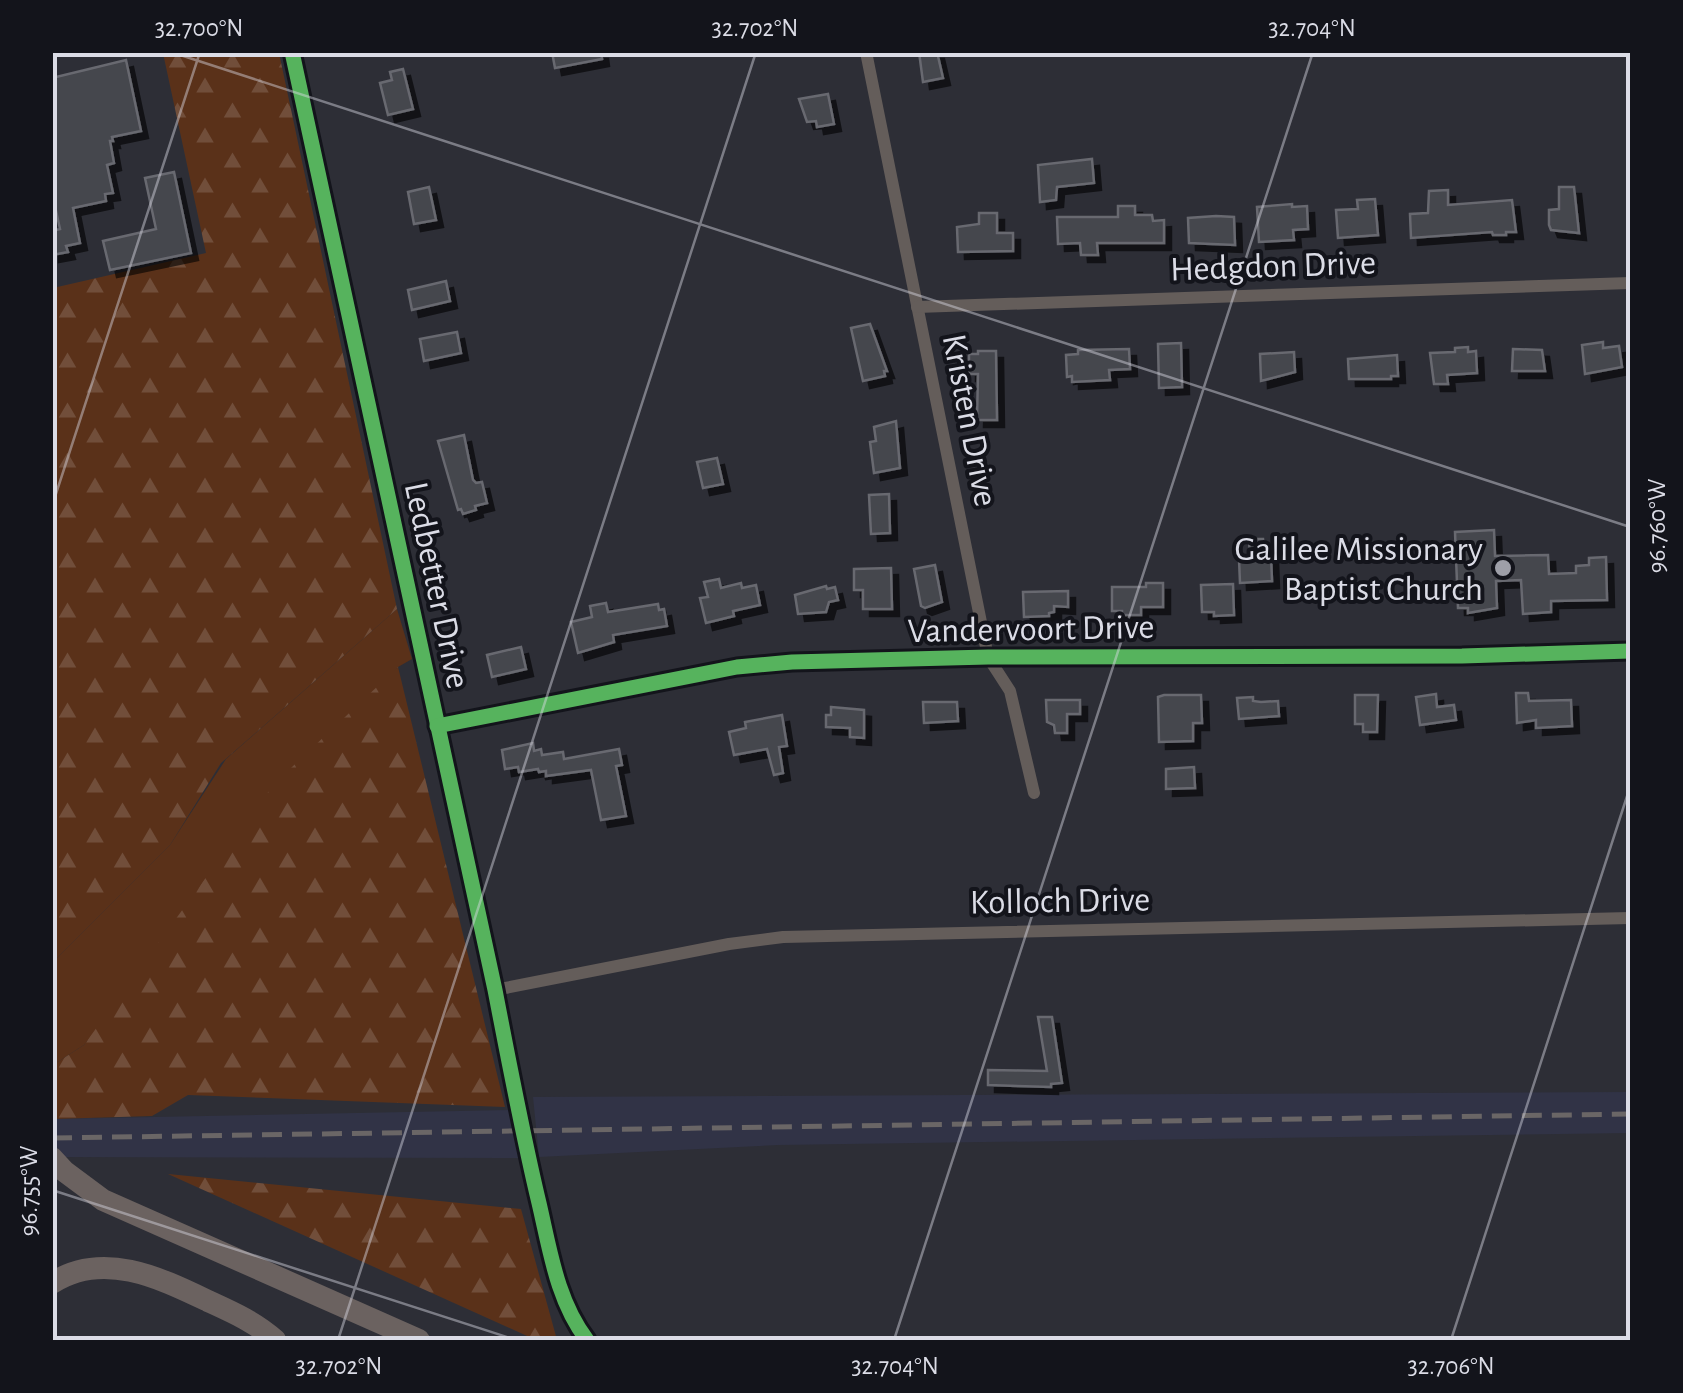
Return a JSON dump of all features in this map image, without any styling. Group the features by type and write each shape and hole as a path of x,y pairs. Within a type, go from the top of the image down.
{"highway":[{"path":"52,1158 104,1200 419,1340"},
{"path":"52,1282 76,1272 122,1268 140,1271 244,1317 275,1340"}],"street":[{"name":"Ledbetter Drive","path":"292,52 522,1131 557,1279 570,1314 588,1340"},
{"name":"Kristen Drive","path":"866,52 988,658 1010,691 1034,793"},
{"name":"Hedgdon Drive","path":"917,307 1630,283"},
{"name":"Vandervoort Drive","path":"437,726 737,667 792,662 1630,651"},
{"name":"Kolloch Drive","path":"495,990 783,937 1630,918"}],"shaded area":[{"path":"1630,1092 1630,1133 778,1145 539,1157 533,1097"},
{"path":"514,1110 527,1158 53,1157 52,1119"}],"green space":[{"path":"163,53 279,53 397,609 221,763 170,845 53,962 53,288 206,253"},
{"path":"397,609 412,659 398,667 84,1045 53,1065 53,962 170,845 226,759"},
{"path":"398,667 505,1107 188,1095 152,1116 53,1119 53,1065 84,1045 274,784"},
{"path":"168,1174 521,1209 557,1340 536,1340"}],"building":[{"path":"552,52 601,52 602,59 555,68"},
{"path":"919,52 937,52 943,78 923,82"},
{"path":"126,60 141,131 112,137 114,163 107,165 113,193 105,194 106,201 73,208 80,243 66,246 68,252 52,255 52,231 60,229 52,206 52,78"},
{"path":"403,69 413,109 388,115 380,83 392,80 390,72"},
{"path":"828,94 834,124 817,127 816,121 807,122 799,99"},
{"path":"1092,159 1094,183 1057,187 1056,200 1040,202 1038,165"},
{"path":"174,172 191,253 110,270 103,241 156,229 145,178"},
{"path":"429,187 436,220 414,224 408,192"},
{"path":"1559,187 1574,187 1579,233 1551,230 1549,210 1559,209"},
{"path":"1448,190 1448,205 1512,200 1516,232 1411,238 1410,214 1428,213 1429,191"},
{"path":"1375,199 1378,235 1338,238 1336,210 1358,209 1357,200"},
{"path":"1118,206 1135,206 1135,215 1164,220 1164,243 1097,243 1098,255 1081,255 1080,243 1058,244 1057,217 1118,217"},
{"path":"1307,206 1308,229 1293,230 1294,240 1259,242 1257,207"},
{"path":"979,213 997,213 997,233 1013,233 1013,251 958,252 957,227 979,224"},
{"path":"1234,217 1235,245 1189,243 1188,218"},
{"path":"446,281 450,301 412,310 408,290"},
{"path":"870,324 887,371 885,376 863,381 851,328"},
{"path":"457,332 461,353 424,361 420,339"},
{"path":"1603,342 1603,348 1619,346 1622,367 1585,374 1582,345"},
{"path":"1181,343 1182,387 1159,388 1158,344"},
{"path":"1468,347 1468,352 1476,351 1477,373 1447,375 1448,384 1434,384 1430,353"},
{"path":"1129,349 1130,369 1109,370 1110,380 1072,382 1072,376 1067,377 1066,355 1078,354 1078,350"},
{"path":"1513,349 1542,350 1545,371 1512,371"},
{"path":"996,351 997,420 977,420 978,374 969,374 969,354"},
{"path":"1294,352 1295,372 1261,381 1260,354"},
{"path":"1397,355 1398,376 1349,379 1348,359"},
{"path":"896,421 900,468 874,473 870,442 876,441 874,427"},
{"path":"464,435 473,480 482,482 487,503 463,514 458,510 438,441"},
{"path":"717,458 723,484 703,488 697,462"},
{"path":"889,494 890,533 871,534 869,495"},
{"name":"Galilee Missionary Baptist Church","path":"1494,530 1495,556 1548,555 1549,574 1576,573 1576,566 1589,565 1589,558 1606,557 1607,600 1551,601 1551,612 1523,614 1521,580 1496,581 1497,608 1468,613 1468,608 1458,608 1455,532"},
{"path":"1249,539 1263,539 1264,555 1271,555 1272,581 1240,583 1239,559 1250,558"},
{"path":"935,565 942,602 925,608 921,606 914,569"},
{"path":"891,568 892,609 863,609 863,590 854,590 854,569"},
{"path":"719,579 721,588 741,583 742,588 756,585 760,605 706,623 700,598 708,597 704,582"},
{"path":"1146,583 1163,583 1163,607 1141,607 1141,615 1112,611 1112,587 1146,587"},
{"path":"1233,584 1234,615 1202,612 1201,585"},
{"path":"835,587 838,600 829,602 826,612 798,614 795,595"},
{"path":"1068,591 1068,607 1054,606 1049,616 1024,617 1023,592"},
{"path":"606,603 608,612 658,604 659,610 664,609 667,626 613,635 614,642 578,653 571,622 592,617 590,606"},
{"path":"521,647 526,669 492,677 487,655"},
{"path":"1516,693 1528,693 1529,701 1571,700 1572,726 1536,728 1536,720 1517,723"},
{"path":"1436,694 1437,707 1454,705 1456,720 1420,725 1416,697"},
{"path":"1201,695 1202,723 1193,723 1193,741 1159,742 1158,697"},
{"path":"1355,695 1378,695 1377,732 1363,732 1363,724 1355,724"},
{"path":"1253,697 1253,701 1278,701 1279,716 1239,719 1237,698"},
{"path":"1046,700 1080,700 1080,714 1067,714 1067,733 1055,733 1054,725 1047,722"},
{"path":"923,702 957,702 958,721 924,723"},
{"path":"831,707 864,710 864,738 850,737 850,728 826,727"},
{"path":"782,715 787,746 779,747 783,773 774,775 767,749 734,755 729,732 746,728 745,722"},
{"path":"533,743 534,751 541,749 542,755 563,752 564,759 619,749 622,765 616,766 626,816 601,820 591,770 546,776 546,771 538,769 505,769 502,750"},
{"path":"1194,767 1195,788 1166,789 1166,769"},
{"path":"1038,1017 1052,1017 1062,1083 1051,1087 988,1085 988,1070 1047,1071"}],"railway":[{"path":"52,1138 1630,1114"}],"cycle path":[{"path":"292,52 547,1239 568,1309 587,1340"},
{"path":"437,726 737,667 792,662 1630,651"}],"place":[{"name":"Galilee Missionary Baptist Church","path":"1503,568"}]}
